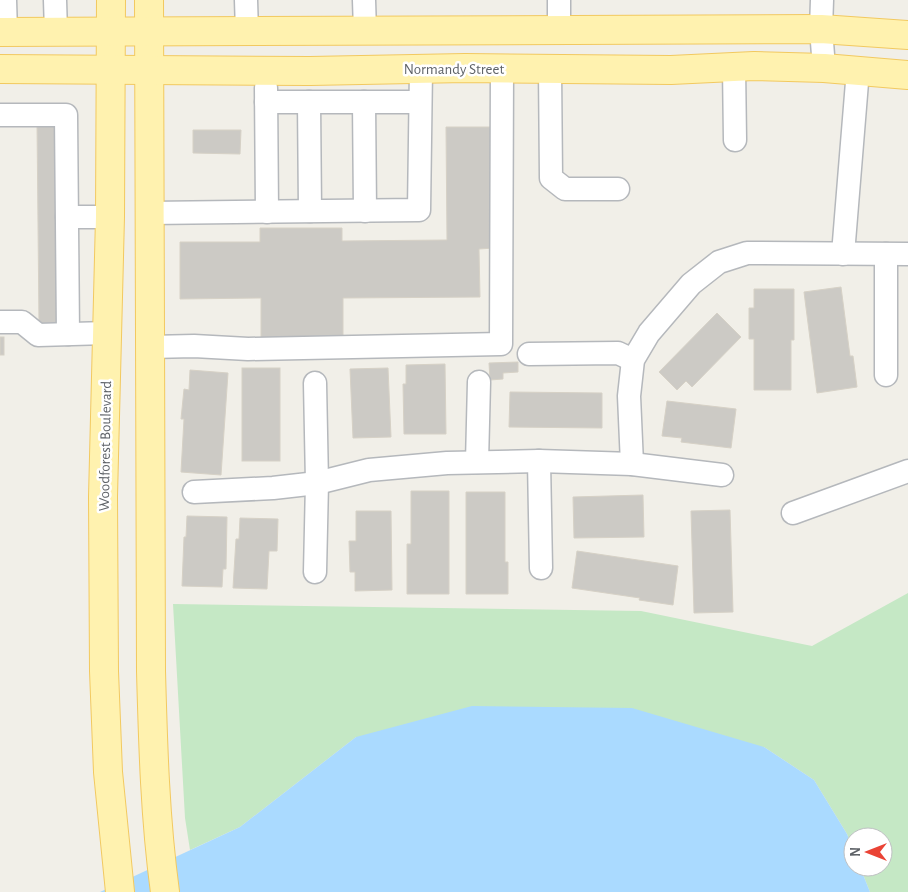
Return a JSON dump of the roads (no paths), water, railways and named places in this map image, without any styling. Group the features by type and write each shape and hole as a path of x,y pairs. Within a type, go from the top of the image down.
{"main road":[{"name":"Woodforest Boulevard","path":"111,0 110,217 103,497 104,671 108,772 120,892"},
{"path":"149,0 151,681 154,777 165,892"},
{"path":"3,32 821,29 908,35"},
{"path":"425,69 427,30"},
{"path":"554,69 559,30"},
{"name":"Normandy Street","path":"0,69 671,70 734,67 824,68 908,75"},
{"path":"107,334 149,341"}],"street":[{"path":"3,32 5,0"},
{"path":"55,0 56,32"},
{"path":"246,0 247,32"},
{"path":"364,0 365,31"},
{"path":"558,0 559,30"},
{"path":"822,0 821,29 824,68"},
{"path":"734,67 735,140"},
{"path":"149,212 419,210 420,102 425,69"},
{"path":"149,341 248,349 501,344 502,69"},
{"path":"554,69 551,178 565,188 618,189"},
{"path":"266,70 267,212"},
{"path":"843,254 858,70"},
{"path":"266,102 420,102"},
{"path":"309,102 310,211"},
{"path":"364,102 365,211"},
{"path":"0,115 66,115 68,334"},
{"path":"67,217 110,217"},
{"path":"632,464 629,396 633,360 650,333 691,284 719,262 747,252 897,254 886,375"},
{"path":"0,322 22,322 38,335 107,334"},
{"path":"529,354 618,353 633,360"},
{"path":"477,462 480,382"},
{"path":"315,383 317,483 315,572"},
{"path":"540,461 541,568"},
{"path":"194,492 272,488 317,483 370,470 477,462 540,461 632,464 722,475"},
{"path":"793,513 908,471"}],"water":[{"path":"472,706 632,708 764,747 814,780 843,827 843,877 864,877 870,892 100,892 240,827 356,737"}]}
